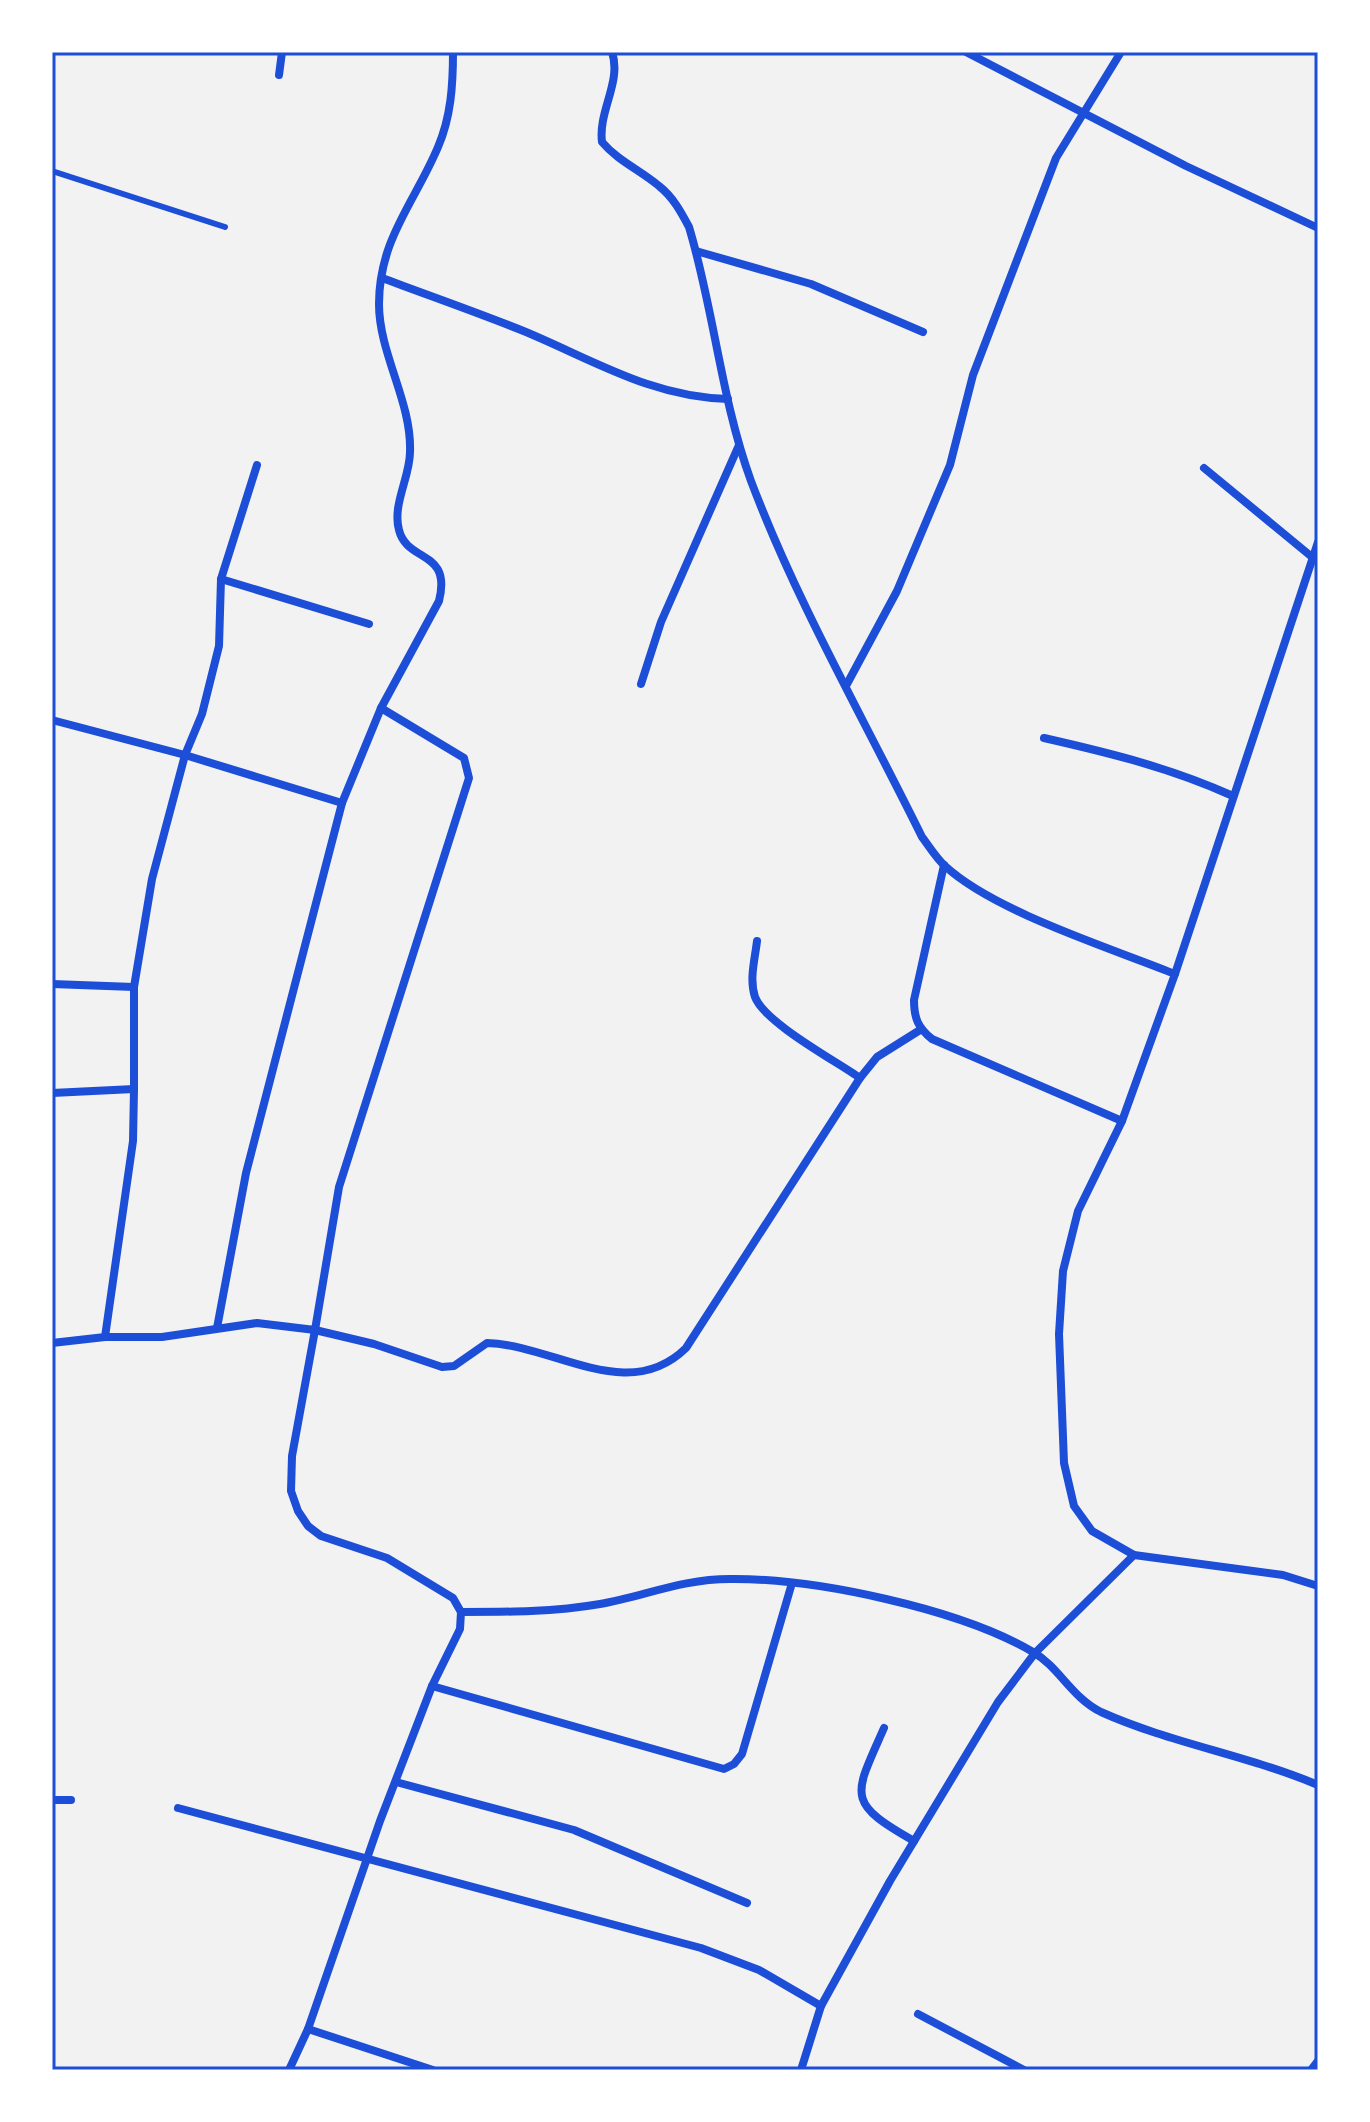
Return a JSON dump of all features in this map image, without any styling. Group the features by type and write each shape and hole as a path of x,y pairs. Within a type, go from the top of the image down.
{"street":[{"path":"279,75 282,52"},
{"path":"217,1328 246,1173 342,803 381,708 439,601 442,586 440,572 432,560 406,542 399,532 397,517 410,451 379,305 382,278 396,223 427,172 450,114 453,52"},
{"path":"612,52 615,75 603,112 602,142 676,204 689,227 740,445 779,549 922,837 944,865 973,887 1175,974"},
{"path":"966,52 1186,166 1318,228"},
{"path":"847,684 897,591 950,465 973,375 1056,158 1121,52"},
{"path":"696,251 811,284 923,332"},
{"path":"382,278 526,332 655,390 682,396 728,399"},
{"path":"641,684 661,622 740,445"},
{"path":"105,1337 133,1141 134,987 152,879 185,755 202,714 219,646 221,579 257,465"},
{"path":"1204,468 1312,557"},
{"path":"1318,542 1305,574 1263,716 1233,796 1175,974 1122,1121 1078,1211 1063,1271 1059,1334 1064,1463 1074,1506 1092,1531 1134,1555 1283,1575 1318,1586"},
{"path":"1305,574 1318,578"},
{"path":"221,579 369,624"},
{"path":"289,2070 308,2029 432,1686 460,1629 461,1612 453,1598 401,1565 321,1536 308,1526 298,1511 291,1491 292,1456 339,1187 469,778 464,758 381,708"},
{"path":"52,720 185,755 342,803"},
{"path":"1044,738 1132,757 1182,773 1233,796"},
{"path":"944,865 914,1000 914,1014 920,1030 932,1039 1122,1121"},
{"path":"757,941 752,979 756,999 769,1016 860,1078"},
{"path":"52,984 134,987"},
{"path":"52,1343 105,1337 162,1337 257,1323 315,1330 374,1344 442,1367 454,1366 487,1343 615,1372 644,1374 669,1365 686,1348 860,1078 877,1057 920,1030"},
{"path":"52,1093 134,1089"},
{"path":"805,2068 821,2006 914,1841 998,1702 1035,1653 1134,1555"},
{"path":"461,1612 536,1612 589,1605 673,1583 730,1579 792,1583 921,1609 1035,1653 1069,1690 1098,1711 1205,1748 1267,1764 1318,1785"},
{"path":"432,1686 724,1769 734,1764 742,1754 792,1583"},
{"path":"884,1728 865,1771 861,1789 864,1808 875,1819 914,1841"},
{"path":"396,1782 574,1830 747,1903"},
{"path":"52,1800 71,1800"},
{"path":"178,1808 701,1948 759,1970 821,2006"},
{"path":"918,2014 1024,2070"},
{"path":"308,2029 433,2070"},
{"path":"1311,2070 1318,2061"}],"lane":[{"path":"52,171 225,227"}]}
